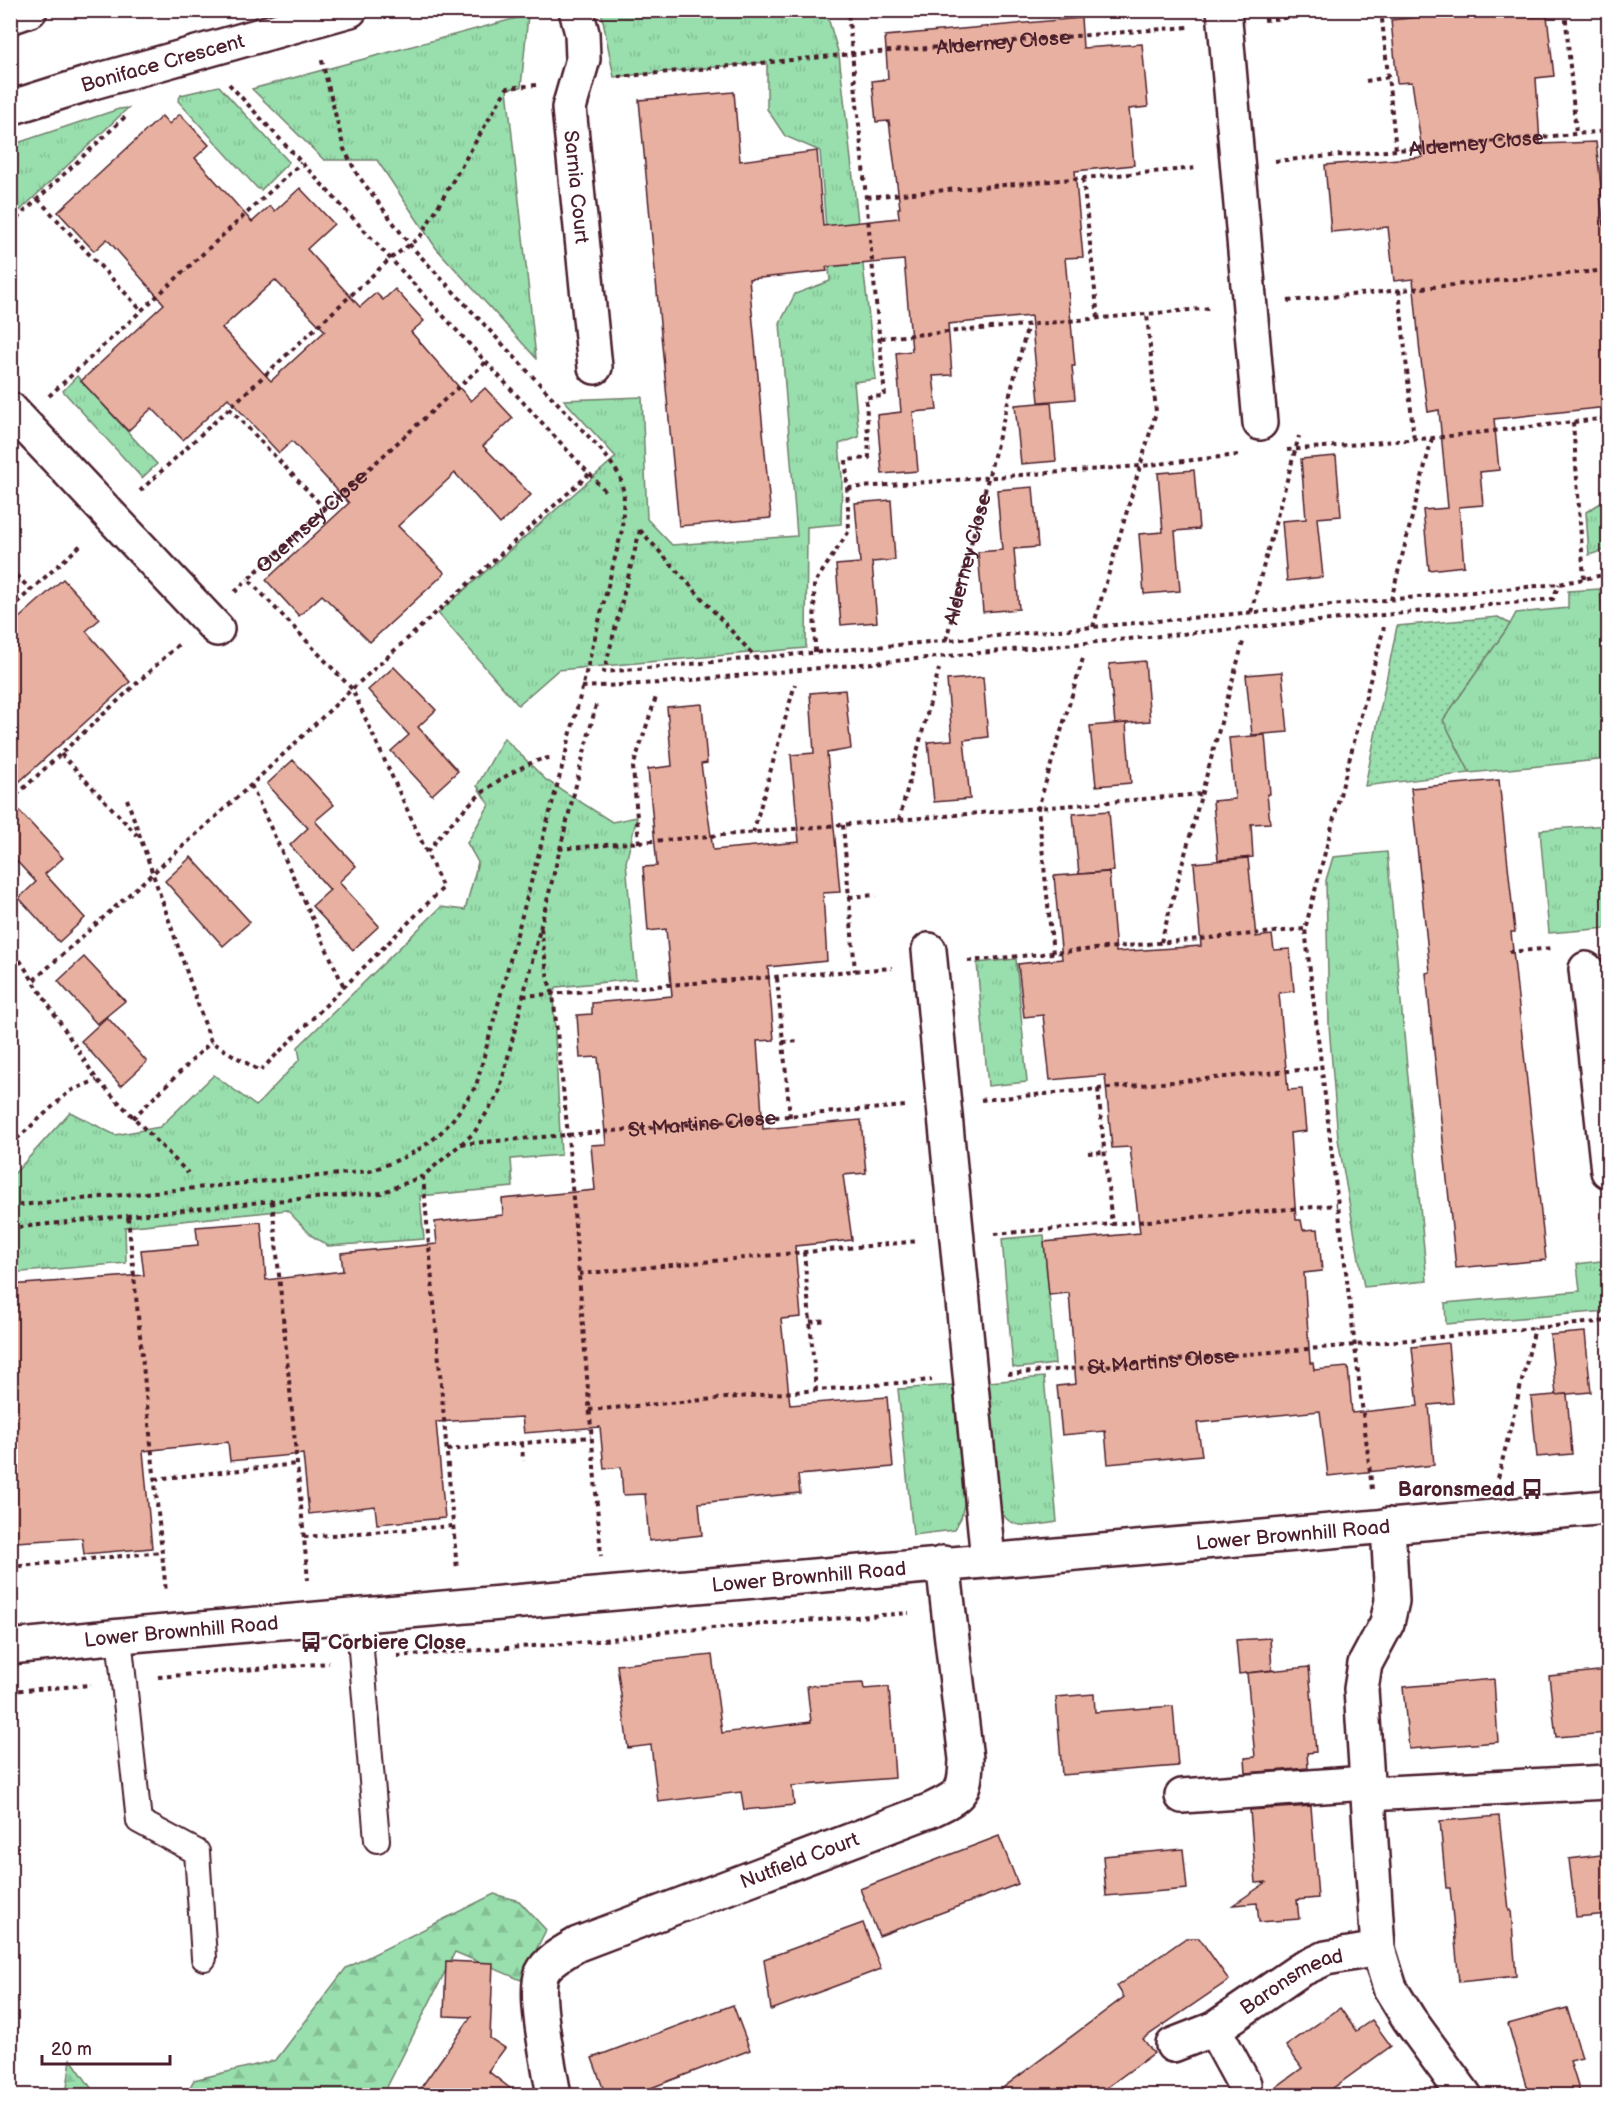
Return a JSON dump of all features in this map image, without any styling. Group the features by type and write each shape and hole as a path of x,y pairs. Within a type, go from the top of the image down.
{"street":[{"path":"10,17 30,10"},
{"name":"Boniface Crescent","path":"10,108 93,82 350,10"},
{"name":"Sarnia Court","path":"576,10 582,33 583,59 570,108 595,366"},
{"path":"1225,17 1260,423"},
{"path":"16,415 212,624"},
{"path":"930,957 988,1560"},
{"path":"1586,969 1606,1119 1608,1171"},
{"name":"Lower Brownhill Road","path":"10,1647 943,1563 1608,1507"},
{"path":"1381,1526 1392,1573 1392,1601 1387,1623 1365,1664 1361,1689 1378,1949 1390,1988 1409,2019 1465,2096"},
{"name":"Nutfield Court","path":"554,2096 539,1994 542,1973 555,1958 578,1944 953,1800 965,1783 966,1759 943,1563"},
{"path":"1182,1796 1608,1782"},
{"name":"Baronsmead","path":"1173,2045 1214,2029 1300,1970 1326,1958 1378,1949"},
{"path":"1214,2029 1244,2084"}],"lane":[{"path":"358,1615 377,1840"},
{"path":"119,1636 139,1821 196,1852 204,1958"}],"path":[{"path":"815,652 814,584 849,531 846,460 869,458 866,397 885,396 849,10"},
{"name":"Alderney Close","path":"853,54 1225,17 1365,10"},
{"path":"1382,10 1396,150"},
{"path":"1565,10 1576,134"},
{"path":"200,52 607,493"},
{"path":"10,1206 370,1171 404,1158 432,1142 457,1117 476,1086 622,530 624,494 620,476 604,453 410,245 357,174 344,149 320,53"},
{"path":"1366,81 1389,77"},
{"path":"10,225 132,111"},
{"name":"Alderney Close","path":"867,197 1608,130"},
{"path":"16,415 141,310 301,163"},
{"path":"1083,178 1098,318"},
{"path":"38,199 141,310"},
{"path":"10,609 390,259"},
{"path":"1400,290 1414,440"},
{"path":"1093,627 1156,412 1147,314"},
{"name":"Alderney Close","path":"946,640 1028,324"},
{"name":"Guernsey Close","path":"211,1042 260,1071 443,888 352,689 248,579 486,362"},
{"path":"229,408 325,509"},
{"path":"1284,450 1414,440 1608,418"},
{"path":"1574,422 1584,580"},
{"path":"1251,612 1299,436"},
{"path":"1391,600 1432,438"},
{"name":"Alderney Close","path":"848,488 1141,466 1248,454"},
{"path":"34,980 251,785 352,689 589,474"},
{"path":"756,658 640,530 604,672 756,658 815,652 1559,584 1607,574 1608,597"},
{"path":"10,569 31,590"},
{"path":"10,801 212,624 248,579"},
{"path":"582,687 661,682 1553,599 1559,584"},
{"path":"1381,1526 1355,1345 1305,928 1384,627"},
{"path":"1161,942 1243,642"},
{"path":"1053,953 1038,808 1084,655"},
{"path":"899,820 939,669"},
{"path":"753,833 795,684"},
{"path":"639,843 633,767 656,697"},
{"path":"10,1228 272,1201 381,1193 423,1176 474,1133 499,1093 597,701"},
{"path":"61,754 140,837"},
{"path":"427,852 464,806 498,780 538,759 550,758"},
{"path":"251,785 344,987"},
{"path":"559,849 1202,794"},
{"path":"127,799 211,1042 133,1118"},
{"path":"843,825 855,972"},
{"path":"849,897 876,895"},
{"path":"541,924 548,980 553,994 568,1135 604,1593"},
{"path":"523,996 855,972 930,957 1053,953 1305,928"},
{"path":"10,945 97,1080 188,1173"},
{"path":"777,978 790,1117"},
{"path":"783,1042 801,1041"},
{"name":"St Martins Close","path":"460,1144 790,1117 1321,1068"},
{"path":"10,1145 70,1091 97,1080"},
{"path":"1098,1089 1112,1224"},
{"path":"1088,1153 1105,1152"},
{"path":"423,1176 460,1606"},
{"path":"272,1201 312,1620"},
{"path":"128,1217 171,1632"},
{"path":"804,1252 816,1390"},
{"path":"810,1322 827,1320"},
{"name":"St Martins Close","path":"589,1410 1355,1345 1608,1321"},
{"path":"1488,1516 1535,1328"},
{"path":"447,1450 591,1437"},
{"path":"522,1443 523,1461"},
{"path":"155,1479 297,1464"},
{"path":"304,1537 453,1526"},
{"path":"10,1567 162,1552"},
{"path":"10,1691 124,1683 166,1676 470,1650 589,1642 672,1631 948,1609"}],"green space":[{"path":"630,10 826,11 839,55 876,379 854,382 859,437 839,444 842,477 841,524 807,527 806,648 558,670 518,705 438,613 616,457 564,400 642,397 647,519 672,545 797,536 780,323 795,294 830,281 820,151 785,136 767,109 767,62 614,77 601,11 624,13"},
{"path":"528,15 521,87 507,89 536,358 436,248 377,160 324,160 252,89"},
{"path":"219,86 289,162 261,190 178,101 181,95"},
{"path":"128,108 11,219 11,145"},
{"path":"77,376 157,464 142,478 63,391"},
{"path":"1608,500 1608,549 1589,555 1586,512"},
{"path":"1600,589 1608,684 1608,759 1470,773 1443,720 1516,613 1568,608 1568,591"},
{"path":"1498,617 1510,624 1443,720 1470,773 1365,786 1397,626"},
{"path":"504,738 546,780 612,822 637,817 626,862 636,979 557,987 553,994 561,1155 511,1159 513,1187 420,1196 424,1239 328,1246 312,1236 287,1210 125,1227 126,1263 11,1273 11,1174 15,1173 70,1112 115,1135 160,1127 214,1075 256,1106 300,1059 298,1047 441,907 465,910 478,862 467,843 489,805 477,786"},
{"path":"1608,825 1608,928 1549,933 1540,830"},
{"path":"1387,852 1427,1281 1364,1287 1338,1139 1329,1025 1326,880 1333,857"},
{"path":"1016,959 1027,1082 988,1086 977,963"},
{"path":"1044,1235 1055,1364 1013,1367 1002,1239"},
{"path":"1608,1260 1608,1311 1446,1324 1445,1303 1580,1291 1577,1264"},
{"path":"1044,1377 1057,1522 1020,1525 1007,1520 999,1499 989,1382"},
{"path":"953,1385 964,1504 961,1518 954,1530 913,1535 898,1389"},
{"path":"494,1894 519,1901 546,1930 521,1980 455,1952 383,2095 185,2096 194,2080 276,2060 346,1968"},
{"path":"71,2059 96,2095 66,2095"}],"building":[{"path":"1487,10 1531,10 1532,17 1547,16 1554,76 1536,78 1540,144 1596,142 1608,258 1608,407 1494,419 1499,470 1480,472 1483,505 1459,507 1464,566 1429,570 1423,510 1448,508 1439,410 1428,412 1413,279 1394,281 1388,227 1331,232 1325,165 1423,157 1412,82 1397,83 1391,20"},
{"path":"1081,18 1083,48 1142,44 1148,107 1129,109 1134,165 1075,171 1083,257 1065,258 1075,366 1072,366 1075,399 1039,402 1031,316 948,324 952,375 933,376 937,410 913,412 918,471 882,474 877,415 901,412 896,353 912,351 904,260 826,267 827,271 749,279 771,518 679,526 639,100 734,92 740,161 817,151 823,226 899,218 898,208 900,208 889,121 876,122 872,81 888,79 885,36"},
{"path":"180,114 209,145 195,158 252,222 270,206 275,211 300,188 334,224 307,249 360,307 376,293 383,300 395,289 424,321 411,332 471,401 485,388 513,418 483,446 531,495 500,524 455,473 398,526 445,573 370,642 322,595 299,616 266,580 349,503 292,441 279,453 228,398 183,440 152,408 128,431 81,381 164,304 107,239 94,251 58,212 162,116 169,124","holes":["275,280 325,331 271,381 222,328"]},
{"path":"1051,402 1056,461 1021,464 1015,405"},
{"path":"1336,456 1341,516 1317,518 1323,577 1287,581 1282,521 1306,519 1301,459"},
{"path":"1194,470 1199,529 1175,531 1180,591 1144,594 1139,534 1163,532 1158,473"},
{"path":"1033,487 1038,547 1014,549 1019,609 983,612 978,552 1002,550 997,490"},
{"path":"891,500 895,560 872,562 877,622 841,625 836,565 860,563 855,503"},
{"path":"63,579 100,619 86,631 130,682 10,790 10,626"},
{"path":"1145,661 1150,721 1115,724 1109,664"},
{"path":"394,667 436,710 418,727 458,771 432,795 391,751 409,735 368,690"},
{"path":"1282,672 1288,732 1252,735 1246,675"},
{"path":"983,677 988,737 964,740 970,799 934,802 928,742 952,740 947,680"},
{"path":"845,690 851,749 827,753 840,892 823,893 827,961 768,967 774,1040 757,1041 763,1129 861,1120 866,1173 843,1175 852,1240 795,1246 801,1317 781,1319 790,1405 887,1397 893,1467 798,1475 800,1493 699,1503 702,1535 649,1541 645,1494 623,1495 621,1467 604,1469 600,1427 524,1433 522,1417 436,1422 445,1518 377,1524 375,1506 309,1514 303,1454 230,1461 228,1442 143,1451 152,1548 84,1554 82,1538 16,1542 10,1487 10,1285 144,1275 141,1250 198,1245 196,1227 261,1222 266,1280 343,1271 341,1253 437,1244 435,1222 503,1215 502,1199 595,1190 591,1145 606,1144 598,1057 580,1058 577,1015 592,1014 592,1003 672,996 666,929 648,931 643,867 657,866 648,769 672,766 667,707 702,704 707,763 701,764 713,850 799,842 791,755 814,753 810,693"},
{"path":"1126,723 1131,783 1096,786 1090,726"},
{"path":"1265,735 1270,823 1251,824 1253,857 1218,860 1213,801 1235,799 1229,738"},
{"path":"293,760 334,805 315,821 356,866 339,882 379,926 353,950 312,906 330,890 290,845 308,828 267,784"},
{"path":"1499,780 1515,932 1511,932 1546,1260 1456,1268 1426,973 1430,972 1411,788"},
{"path":"10,801 63,858 45,874 85,918 59,942 19,898 36,882 10,854"},
{"path":"1109,811 1114,871 1079,874 1073,814"},
{"path":"191,857 250,922 223,946 165,881"},
{"path":"1248,858 1256,937 1272,935 1274,950 1290,949 1294,991 1279,993 1288,1090 1302,1089 1306,1131 1290,1133 1296,1220 1301,1220 1303,1230 1318,1229 1322,1271 1304,1273 1310,1363 1313,1363 1314,1370 1348,1367 1352,1413 1418,1406 1412,1347 1448,1343 1453,1403 1429,1405 1434,1465 1328,1476 1320,1411 1197,1423 1202,1455 1108,1464 1105,1431 1062,1435 1057,1386 1076,1384 1069,1293 1049,1295 1044,1242 1140,1233 1130,1147 1112,1148 1105,1075 1050,1080 1043,1015 1024,1017 1018,964 1062,959 1054,876 1109,872 1116,952 1201,946 1194,863"},
{"path":"84,957 125,1001 97,1024 58,981"},
{"path":"107,1017 147,1062 121,1086 81,1041"},
{"path":"1585,1332 1591,1392 1556,1395 1550,1335"},
{"path":"1567,1394 1572,1454 1537,1457 1531,1397"},
{"path":"1270,1638 1272,1670 1239,1674 1236,1640"},
{"path":"712,1655 722,1733 811,1722 807,1686 863,1683 864,1689 889,1687 895,1778 792,1786 794,1805 744,1810 741,1792 658,1802 651,1745 628,1748 617,1665"},
{"path":"1309,1667 1316,1752 1307,1753 1308,1768 1246,1773 1245,1758 1255,1757 1247,1673"},
{"path":"1608,1670 1608,1733 1556,1737 1549,1676"},
{"path":"1494,1679 1498,1742 1409,1749 1403,1687"},
{"path":"1094,1694 1095,1712 1173,1706 1178,1766 1062,1775 1056,1697"},
{"path":"1311,1806 1318,1898 1297,1900 1299,1919 1259,1922 1257,1903 1233,1905 1267,1882 1256,1883 1250,1810"},
{"path":"1499,1816 1509,1910 1511,1910 1516,1976 1459,1982 1450,1888 1446,1888 1440,1821"},
{"path":"999,1836 1018,1884 879,1936 860,1889"},
{"path":"1183,1849 1187,1889 1106,1896 1103,1856"},
{"path":"1608,1854 1608,1914 1576,1917 1569,1859"},
{"path":"863,1923 881,1969 771,2010 764,1959"},
{"path":"1186,1938 1199,1938 1229,1980 1143,2039 1154,2053 1095,2096 992,2096 1124,1997 1117,1986"},
{"path":"446,1961 493,1963 490,2038 505,2048 488,2071 520,2096 415,2096 471,2017 444,2016"},
{"path":"733,2005 750,2050 630,2096 606,2096 592,2058"},
{"path":"1340,2008 1356,2031 1372,2020 1391,2046 1322,2096 1264,2096 1302,2068 1286,2046"},
{"path":"1567,2008 1582,2058 1570,2061 1581,2096 1529,2096 1508,2024"}],"place":[{"name":"Baronsmead","path":"1532,1489"},
{"name":"Corbiere Close","path":"311,1642"}]}
